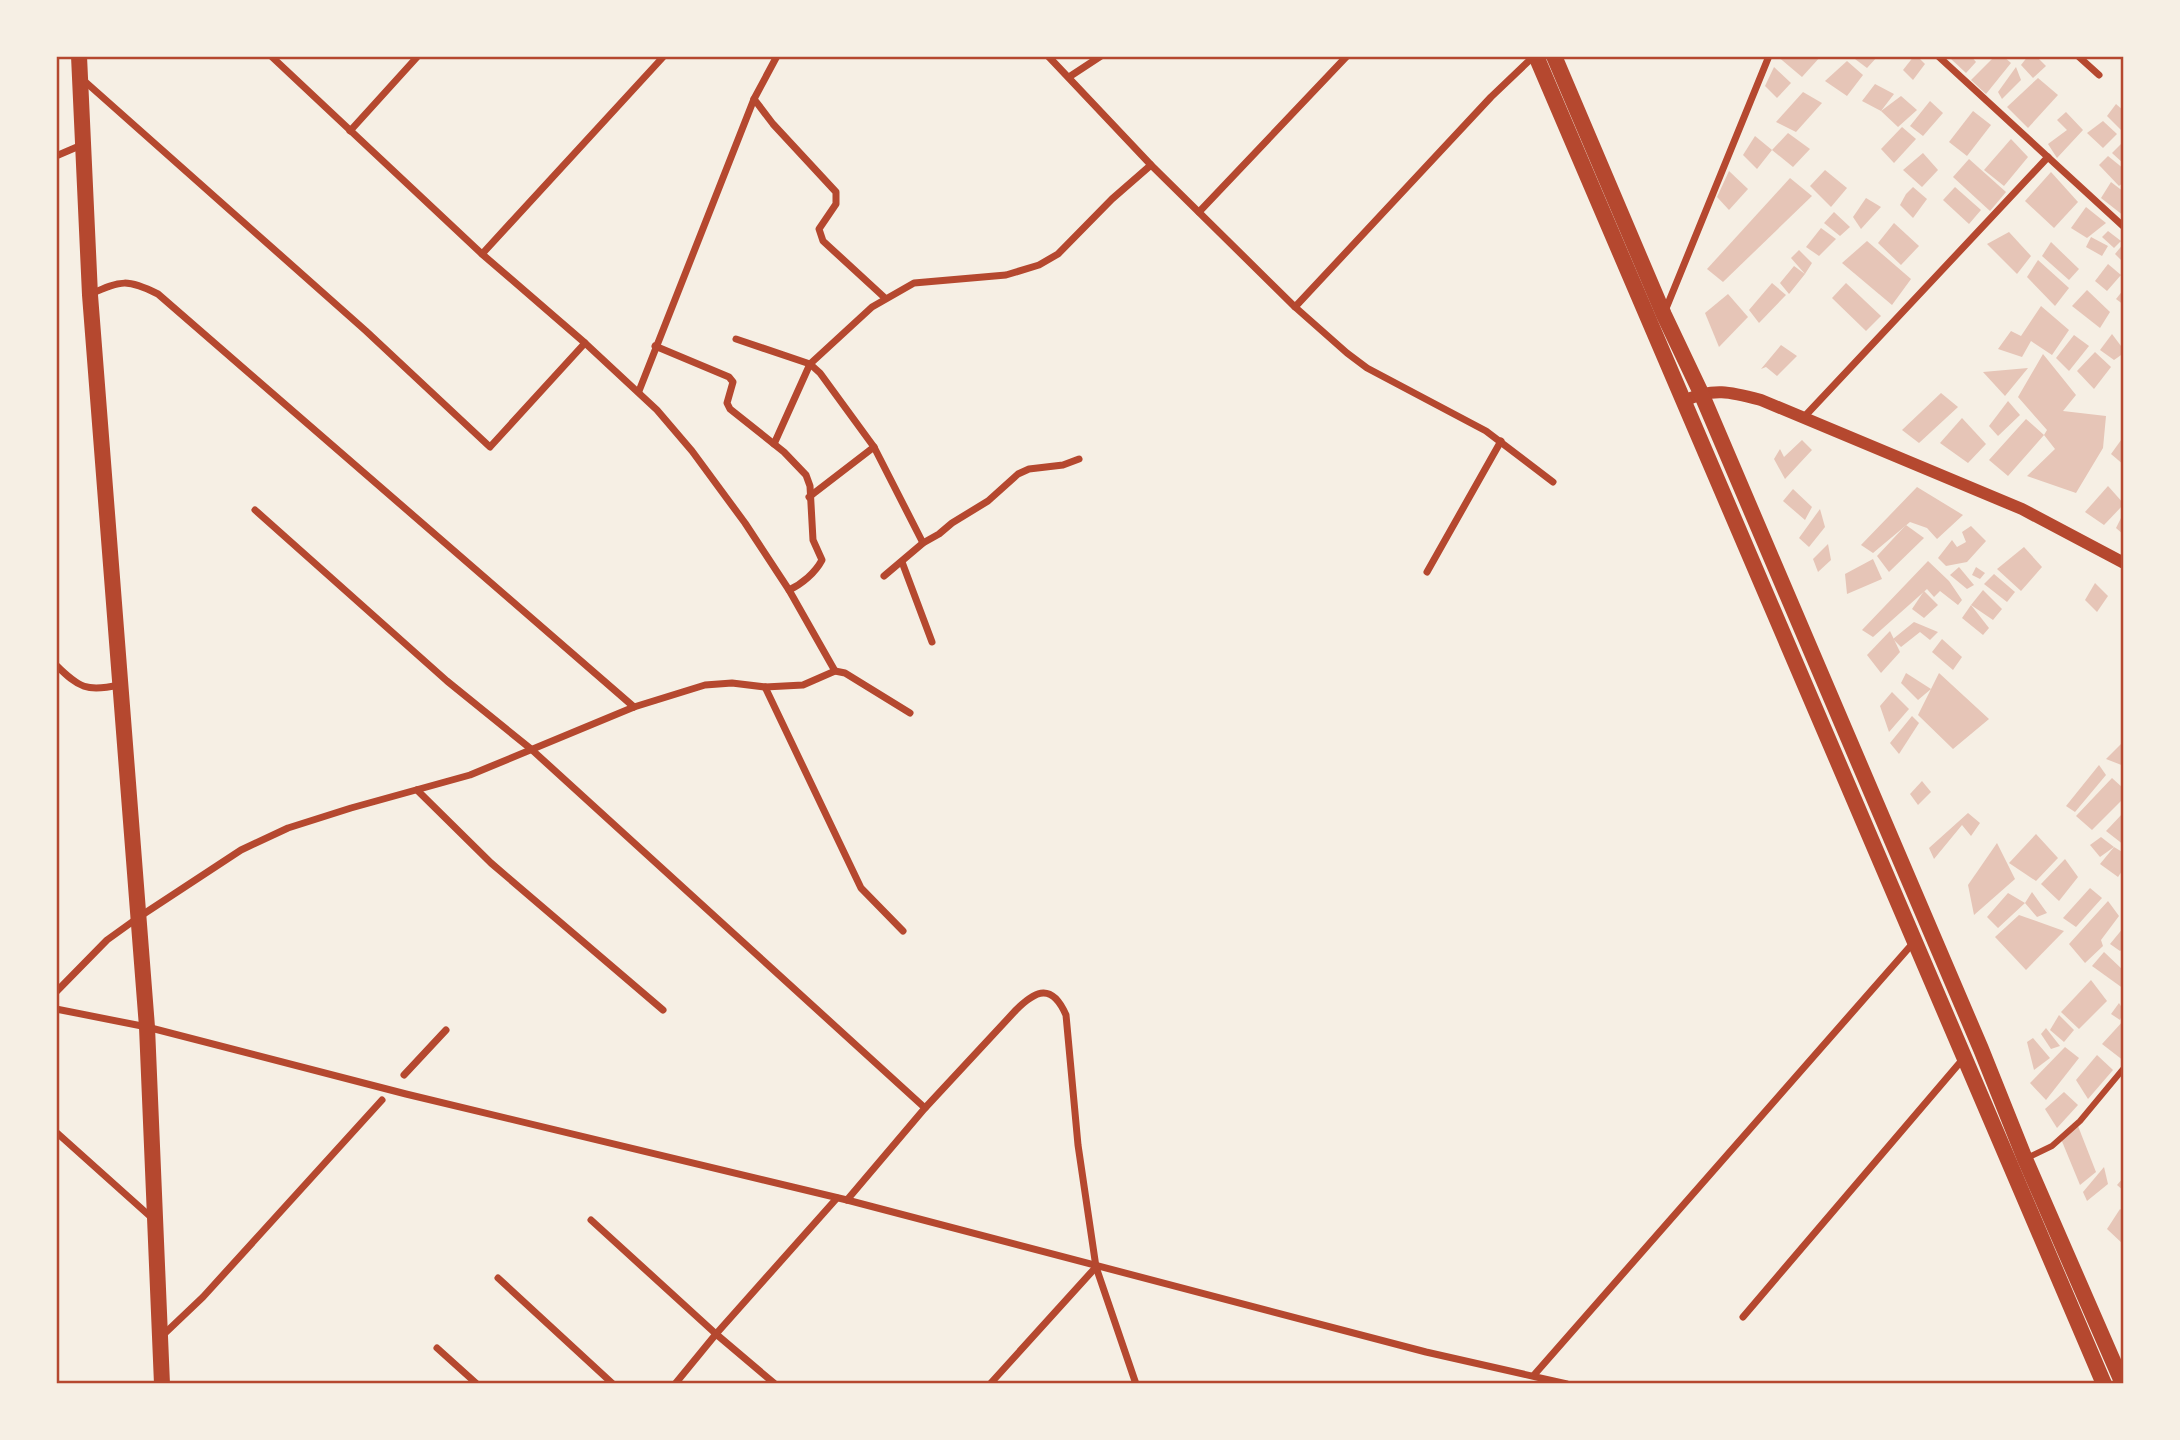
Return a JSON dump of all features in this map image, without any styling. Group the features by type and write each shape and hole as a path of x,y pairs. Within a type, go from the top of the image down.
{"main road":[{"path":"79,56 90,295 148,1027 162,1384"},
{"path":"1535,56 1916,939 2104,1384"},
{"path":"1554,56 1664,315 1701,393 2123,1384"}],"street":[{"path":"271,56 482,254 639,391 692,451 745,523 789,590 835,671"},
{"path":"350,131 418,56"},
{"path":"482,254 664,56"},
{"path":"639,391 754,99 777,56"},
{"path":"1048,56 1151,165 1295,307 1367,368 1500,441 1553,482"},
{"path":"1069,77 1101,56"},
{"path":"1199,212 1347,56"},
{"path":"1295,307 1490,97 1535,56"},
{"path":"1664,315 1769,56"},
{"path":"1938,56 2124,227"},
{"path":"2078,56 2099,75"},
{"path":"81,78 366,331 491,447 585,343"},
{"path":"754,99 779,131 836,192 836,204 819,229 823,242 885,298"},
{"path":"56,156 84,144"},
{"path":"1805,416 2048,157"},
{"path":"774,444 810,364 825,353 859,318 885,298 914,284 1006,275 1039,265 1058,254 1112,199 1151,165"},
{"path":"90,295 113,284 135,283 158,294 634,706"},
{"path":"736,339 810,364 830,385 874,447 923,543"},
{"path":"655,345 729,377 733,382 727,403 730,409 774,444 806,475 813,540 822,560 817,569 800,585 789,590"},
{"path":"1684,401 1701,393 1721,391 1743,395 1805,416 2022,509 2124,563"},
{"path":"1427,572 1500,441"},
{"path":"809,497 874,447"},
{"path":"884,576 923,543 988,501 1018,474 1028,469 1063,465 1079,459"},
{"path":"255,510 447,681 531,749 925,1108"},
{"path":"902,562 932,642"},
{"path":"56,665 73,682 80,685 100,689 120,685"},
{"path":"56,992 107,940 241,850 288,828 470,775 634,706 705,685 803,685 835,671 845,673 910,713"},
{"path":"765,687 861,888 903,931"},
{"path":"417,790 491,863 663,1010"},
{"path":"1534,1376 1916,939"},
{"path":"847,1200 925,1108 1031,995 1037,992 1047,993 1062,1007 1066,1016 1078,1145 1096,1267 1136,1384"},
{"path":"56,1009 148,1027 407,1094 847,1200 1426,1352 1567,1384"},
{"path":"404,1075 446,1030"},
{"path":"1743,1317 1966,1056"},
{"path":"2025,1159 2052,1146 2080,1121 2124,1068"},
{"path":"159,1339 211,1288 382,1100"},
{"path":"56,1132 156,1221"},
{"path":"675,1384 837,1198"},
{"path":"591,1220 775,1384"},
{"path":"990,1384 1096,1267"},
{"path":"498,1279 613,1384"},
{"path":"437,1348 477,1384"}],"building":[{"path":"1777,56 1821,56 1802,77"},
{"path":"1851,56 1878,56 1867,68"},
{"path":"1914,56 1925,64 1913,80 1903,70"},
{"path":"1954,56 1971,56 1976,62 1966,73 1951,59"},
{"path":"1995,56 2003,56 2011,63 1986,94 1971,80"},
{"path":"2028,56 2036,56 2046,66 2033,78 2021,65"},
{"path":"1847,61 1863,75 1847,96 1825,81"},
{"path":"1774,67 1791,83 1777,98 1765,86"},
{"path":"2016,67 2021,80 2002,99 1998,92"},
{"path":"2038,78 2058,95 2028,128 2007,107"},
{"path":"1875,84 1894,94 1881,111 1862,101"},
{"path":"1803,92 1822,103 1796,132 1776,122"},
{"path":"1901,96 1917,110 1898,127 1881,111"},
{"path":"1930,101 1943,113 1923,136 1910,126"},
{"path":"2116,104 2124,111 2124,133 2107,116"},
{"path":"1973,111 1991,125 1967,156 1949,142"},
{"path":"2066,112 2083,130 2057,158 2048,144 2067,130 2057,120"},
{"path":"2103,121 2117,134 2103,148 2087,133"},
{"path":"1902,127 1916,139 1894,163 1881,149"},
{"path":"1788,133 1810,149 1793,167 1772,150"},
{"path":"1755,136 1772,150 1757,169 1743,155"},
{"path":"2011,139 2028,157 2004,186 1984,170"},
{"path":"2124,141 2124,164 2112,153"},
{"path":"1923,153 1938,170 1922,187 1903,170"},
{"path":"2108,156 2124,169 2124,182 2119,186 2099,165"},
{"path":"1969,159 2006,192 1990,211 1953,177"},
{"path":"1825,170 1847,188 1831,207 1810,186"},
{"path":"1729,171 1748,189 1729,210 1717,197"},
{"path":"2051,172 2078,202 2054,228 2025,201"},
{"path":"1790,178 1812,196 1723,282 1707,269"},
{"path":"2111,182 2124,192 2124,216 2101,198"},
{"path":"1913,187 1927,199 1913,218 1900,205"},
{"path":"1955,187 1981,210 1969,224 1943,200"},
{"path":"1866,198 1881,207 1861,229 1853,217"},
{"path":"2086,207 2106,223 2087,238 2071,228"},
{"path":"1834,212 1850,227 1840,236 1824,223"},
{"path":"1894,223 1919,246 1901,265 1878,243"},
{"path":"1821,228 1836,239 1819,256 1806,247"},
{"path":"2108,231 2121,241 2114,248 2102,237"},
{"path":"2009,232 2031,256 2017,274 1987,244"},
{"path":"2091,237 2108,246 2102,256 2086,247"},
{"path":"1867,241 1911,279 1892,305 1842,263"},
{"path":"2051,242 2079,269 2069,280 2042,256"},
{"path":"2124,243 2124,263 2115,254"},
{"path":"1799,250 1812,263 1805,274 1791,258"},
{"path":"2038,260 2069,288 2055,306 2027,277"},
{"path":"2108,264 2121,275 2107,291 2095,281"},
{"path":"1794,266 1805,274 1789,294 1780,283"},
{"path":"1772,283 1786,295 1759,323 1749,310"},
{"path":"1846,283 1881,316 1866,331 1832,298"},
{"path":"2124,289 2124,305 2116,299"},
{"path":"2087,290 2110,312 2100,328 2072,306"},
{"path":"1728,294 1748,317 1719,347 1705,313"},
{"path":"2041,306 2069,330 2052,355 2031,341 2022,357 1998,349 2011,331 2021,336"},
{"path":"2112,334 2124,350 2124,353 2114,360 2100,350"},
{"path":"2074,335 2089,346 2069,371 2056,358"},
{"path":"1781,345 1797,356 1777,376 1766,367 1761,369"},
{"path":"2095,352 2111,367 2094,389 2077,371"},
{"path":"2043,354 2076,395 2063,411 2106,416 2103,448 2076,493 2027,476 2055,449 2044,435 2047,430 2018,397"},
{"path":"2028,368 2005,396 1983,372"},
{"path":"1941,393 1958,407 1919,443 1902,430"},
{"path":"2008,401 2020,415 1998,436 1989,426"},
{"path":"1962,418 1986,444 1968,463 1940,443"},
{"path":"2026,419 2044,435 2008,476 1989,460"},
{"path":"2124,436 2124,465 2111,454"},
{"path":"1802,440 1812,450 1785,479 1774,459 1780,449 1784,457"},
{"path":"2108,486 2124,504 2104,525 2085,512"},
{"path":"1917,487 1963,515 1937,539 1927,528 1910,522 1873,553 1861,545"},
{"path":"1793,489 1812,507 1805,520 1783,501"},
{"path":"1820,509 1825,527 1809,547 1799,538"},
{"path":"2124,512 2124,535 2116,528"},
{"path":"1906,525 1924,538 1889,572 1877,556"},
{"path":"1971,526 1986,541 1967,562 1946,566 1938,558 1952,540 1957,547 1966,542 1962,532"},
{"path":"1828,544 1831,560 1818,572 1813,559"},
{"path":"2024,547 2042,567 2021,591 1997,569"},
{"path":"1873,559 1882,579 1847,594 1845,574"},
{"path":"1928,561 1949,581 1962,600 1958,605 1940,591 1934,597 1927,589 1873,637 1862,630"},
{"path":"1959,567 1974,585 1967,589 1950,575"},
{"path":"1976,567 1985,573 1980,579 1972,575"},
{"path":"1994,574 2015,592 2007,602 1984,584"},
{"path":"2095,583 2108,596 2097,612 2085,600"},
{"path":"1983,590 2002,609 1993,620 1971,605"},
{"path":"1924,591 1938,605 1924,618 1912,609"},
{"path":"1971,605 1989,628 1983,635 1962,618"},
{"path":"1914,622 1938,632 1930,640 1920,632 1901,647 1893,639"},
{"path":"1890,631 1900,652 1881,673 1867,655"},
{"path":"1942,639 1962,657 1953,670 1932,652"},
{"path":"1906,673 1931,689 1918,700 1901,683"},
{"path":"1939,673 1989,719 1953,749 1918,715"},
{"path":"1892,692 1909,709 1889,732 1880,706"},
{"path":"1912,716 1919,723 1899,754 1890,743"},
{"path":"2124,741 2124,766 2106,759"},
{"path":"2099,765 2106,775 2075,812 2066,806"},
{"path":"2112,778 2124,789 2124,798 2092,830 2076,816"},
{"path":"1922,781 1931,792 1918,805 1910,794"},
{"path":"2124,812 2124,845 2106,831"},
{"path":"1968,813 1980,823 1971,836 1962,825 1934,859 1929,848"},
{"path":"2036,834 2058,858 2036,881 2009,863"},
{"path":"2101,837 2114,847 2100,857 2090,845"},
{"path":"1997,843 2015,879 1974,915 1968,885"},
{"path":"2114,847 2124,853 2124,868 2118,877 2100,864"},
{"path":"2065,859 2078,877 2059,901 2041,884"},
{"path":"2090,888 2102,898 2076,927 2063,918"},
{"path":"2032,892 2047,913 2037,917 2025,903"},
{"path":"2008,893 2025,903 1998,928 1987,917"},
{"path":"2108,901 2119,916 2101,940 2103,946 2085,963 2069,944"},
{"path":"2019,915 2064,931 2026,970 1995,937"},
{"path":"2124,927 2124,948 2120,951 2110,944"},
{"path":"2104,952 2124,971 2124,989 2092,966"},
{"path":"2091,980 2107,1001 2079,1029 2061,1012"},
{"path":"2119,1003 2124,1011 2120,1020 2111,1014"},
{"path":"2059,1015 2074,1030 2064,1042 2050,1030"},
{"path":"2124,1020 2124,1061 2102,1044"},
{"path":"2046,1028 2060,1046 2051,1049 2041,1034"},
{"path":"2033,1038 2050,1058 2034,1070 2027,1042"},
{"path":"2065,1047 2079,1058 2046,1100 2030,1083"},
{"path":"2097,1055 2113,1070 2088,1099 2076,1080"},
{"path":"2064,1092 2078,1105 2057,1128 2045,1109"},
{"path":"2078,1126 2096,1172 2080,1185 2061,1139"},
{"path":"2104,1167 2108,1184 2087,1201 2083,1192"},
{"path":"2124,1177 2124,1191 2117,1185"},
{"path":"2120,1209 2124,1212 2124,1245 2107,1229"}]}
